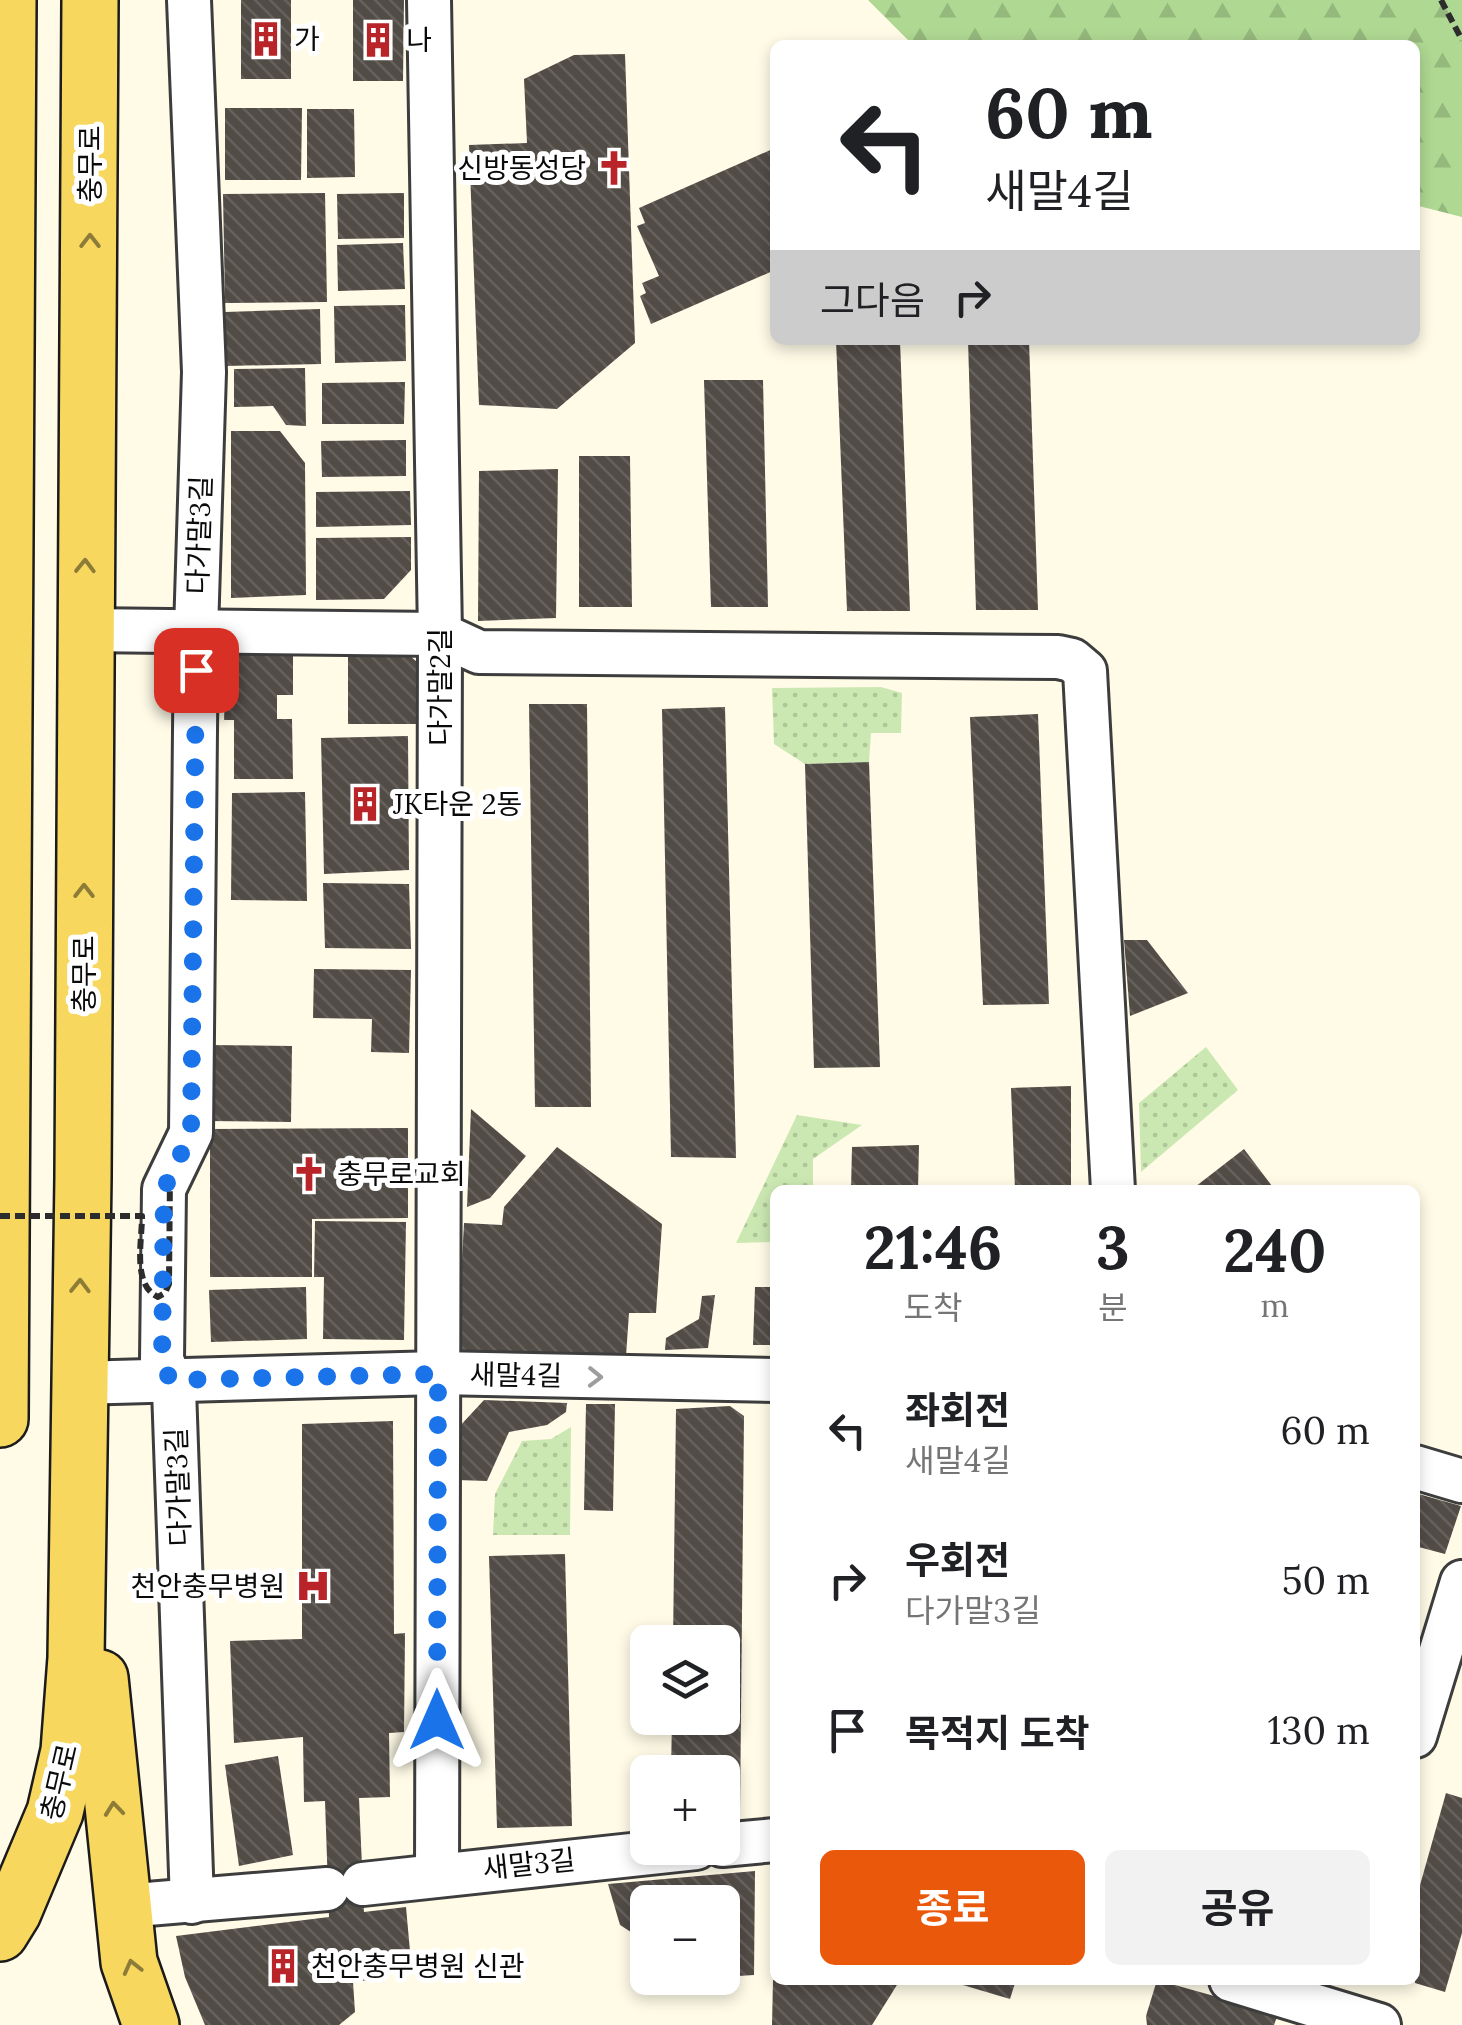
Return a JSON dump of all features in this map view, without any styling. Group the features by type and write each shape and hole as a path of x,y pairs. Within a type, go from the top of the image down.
{"main road":[{"path":"0,1419 8,0"},
{"name":"충무로","path":"0,1933 13,1912 55,1812 69,1751 76,1658 90,0"},
{"path":"78,1466 129,1962 151,2025"},
{"path":"0,1838 26,1832 45,1803 69,1751"}],"street":[{"name":"다가말3길","path":"189,0 204,372 196,631 191,1133 164,1189 162,1360 174,1389 192,1902"},
{"name":"다가말2길","path":"429,0 440,634 437,1874"},
{"path":"84,630 440,634 479,652 1072,660 1085,671 1113,1185"},
{"name":"새말4길","path":"78,1383 438,1374 770,1380"},
{"path":"1420,1469 1462,1481"},
{"path":"1420,1720 1462,1582"},
{"path":"740,1843 770,1840"},
{"name":"새말3길","path":"124,1906 345,1887 630,1855"},
{"path":"1251,1985 1333,2005 1380,2025"}],"path":[{"path":"1441,0 1462,40"},
{"path":"0,1216 142,1216 142,1282 146,1292 158,1297 166,1293 169,1284 170,1174"}],"green space":[{"path":"868,0 1462,0 1462,217 1420,206 1420,40 908,40"},
{"path":"881,687 902,693 901,733 871,733 869,762 805,764 774,744 772,688"},
{"path":"1206,1047 1238,1090 1141,1172 1139,1103"},
{"path":"797,1115 862,1125 813,1159 813,1185 770,1185 770,1242 736,1243"},
{"path":"571,1427 570,1535 493,1535 495,1494 522,1441 551,1439"}],"building":[{"name":"가","path":"241,0 291,0 291,79 241,79"},
{"name":"나","path":"353,0 404,0 403,81 353,81"},
{"path":"625,54 635,343 557,409 479,405 469,145 527,143 524,79 574,55"},
{"path":"225,108 302,108 301,180 225,180"},
{"path":"307,109 354,109 355,177 307,178"},
{"path":"770,150 770,272 651,324 640,296 646,293 642,283 659,276 637,226 645,223 639,208"},
{"path":"325,193 327,302 225,303 223,194"},
{"path":"404,193 404,238 338,239 337,194"},
{"path":"403,243 405,289 338,291 337,245"},
{"path":"405,305 406,361 335,363 334,306"},
{"path":"320,309 321,364 226,366 225,312"},
{"path":"836,345 900,345 910,611 847,611"},
{"path":"968,345 1029,345 1038,610 976,610"},
{"path":"305,368 306,426 286,425 273,406 234,407 234,369"},
{"path":"704,380 763,380 768,607 711,607"},
{"path":"405,382 404,424 322,424 322,383"},
{"path":"231,431 280,431 305,463 306,595 231,598"},
{"path":"406,440 406,476 322,477 321,441"},
{"path":"579,456 630,456 632,607 579,607"},
{"path":"558,469 556,618 478,621 479,471"},
{"path":"410,491 411,525 316,527 316,492"},
{"path":"411,537 411,570 384,599 316,600 316,538"},
{"path":"401,648 417,662 416,724 348,724 348,649"},
{"path":"233,650 293,650 293,695 277,695 277,719 292,719 293,779 234,779 234,720 224,720 225,696 234,697"},
{"path":"529,704 587,704 591,1107 535,1107"},
{"path":"725,707 736,1158 671,1157 662,709"},
{"path":"1038,714 1049,1004 983,1005 970,717"},
{"name":"JK타운 2동","path":"408,736 409,870 324,874 321,738"},
{"path":"869,762 880,1067 814,1068 805,764"},
{"path":"305,792 307,901 231,900 232,793"},
{"path":"323,883 409,884 411,949 325,948"},
{"path":"1124,940 1147,940 1188,993 1130,1016"},
{"path":"314,969 411,970 409,1053 371,1052 372,1019 313,1018"},
{"path":"208,1045 292,1046 291,1122 208,1121"},
{"path":"1071,1086 1071,1185 1015,1185 1011,1088"},
{"path":"471,1109 526,1156 490,1198 467,1207"},
{"name":"충무로교회","path":"408,1128 408,1218 312,1219 312,1277 210,1277 210,1129"},
{"path":"919,1145 918,1185 851,1185 852,1147"},
{"path":"557,1147 662,1224 656,1313 629,1313 626,1356 457,1353 464,1223 502,1225 504,1207"},
{"path":"1244,1149 1271,1185 1197,1185"},
{"path":"315,1221 406,1222 404,1340 323,1339 324,1277 314,1277"},
{"path":"306,1287 307,1339 211,1342 209,1290"},
{"path":"755,1287 770,1287 770,1345 753,1345"},
{"path":"715,1295 708,1348 665,1350 666,1338 699,1319 702,1296"},
{"path":"484,1400 567,1403 566,1412 547,1425 509,1432 487,1481 457,1480 458,1428"},
{"path":"586,1404 615,1404 613,1511 584,1510"},
{"path":"730,1406 744,1416 740,1813 740,1755 671,1755 672,1735 740,1735 740,1625 673,1625 676,1409"},
{"path":"393,1421 394,1634 405,1633 404,1732 389,1733 390,1797 359,1798 364,1912 406,1907 410,1951 383,1955 385,1978 353,1982 355,2012 339,2025 205,2025 185,1977 176,1936 329,1917 325,1801 304,1802 303,1737 234,1743 230,1641 302,1639 302,1424"},
{"path":"1420,1494 1461,1506 1445,1554 1420,1547"},
{"path":"565,1554 572,1826 497,1828 489,1556"},
{"path":"278,1756 293,1855 239,1866 225,1765"},
{"path":"1446,1793 1462,1798 1462,1933 1445,1992 1420,1984 1420,1885"},
{"path":"755,1871 754,1975 740,1976 740,1885 630,1885 630,1931 620,1925 608,1884"},
{"path":"773,1985 897,1985 872,2025 772,2025"},
{"path":"963,1985 1014,1985 1010,1999"},
{"path":"1155,1985 1175,1985 1278,2014 1274,2025 1147,2025"}],"place":[{"name":"가","path":"266,39"},
{"name":"나","path":"378,40"},
{"name":"신방동성당","path":"614,168"},
{"name":"JK타운 2동","path":"365,804"},
{"name":"충무로교회","path":"309,1174"},
{"name":"천안충무병원","path":"313,1586"},
{"name":"천안충무병원 신관","path":"283,1966"}],"route":[{"path":"196,670 191,1133 164,1189 162,1360 170,1380 438,1374 437,1720"}]}
